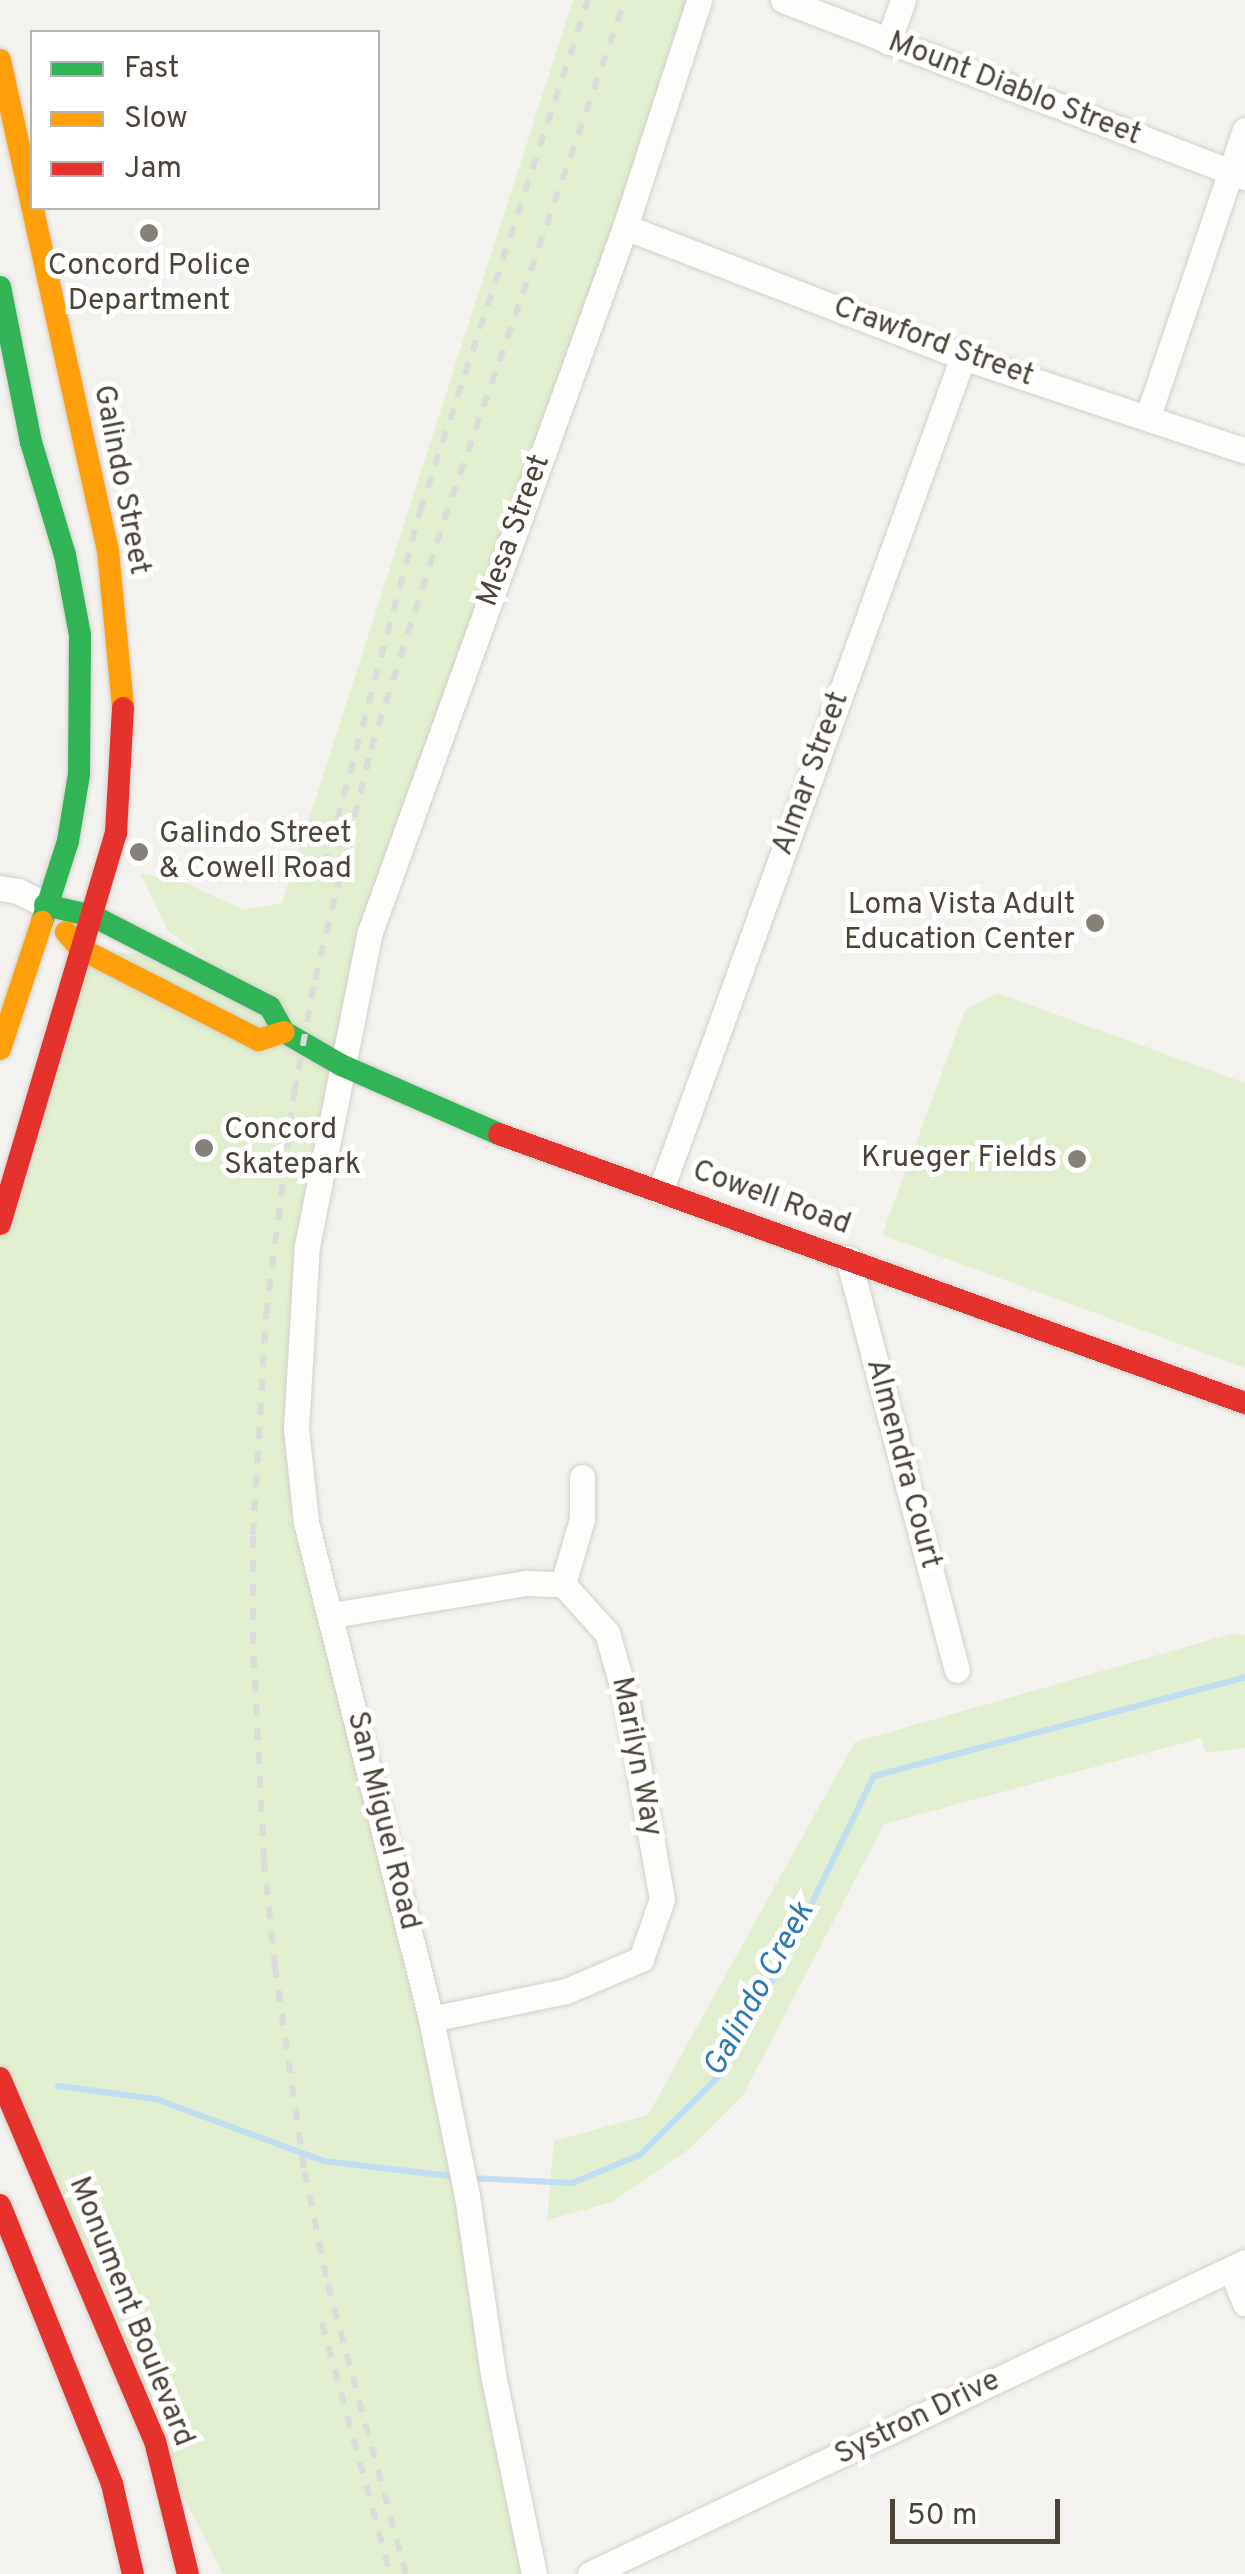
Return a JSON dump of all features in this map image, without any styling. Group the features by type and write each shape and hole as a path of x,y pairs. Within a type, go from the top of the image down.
{"main road":[{"name":"Galindo Street","path":"0,60 30,197"},
{"name":"Galindo Street","path":"33,210 108,551 124,693 116,833 93,916"},
{"path":"2,294 32,310 67,366"},
{"path":"0,1049 68,841 79,774 80,635 65,555 31,442 2,294"},
{"name":"Cowell Road","path":"45,905 80,949 259,1040 284,1032"},
{"name":"Cowell Road","path":"45,905 93,916 270,1007 284,1032 340,1065 530,1147 1245,1403"},
{"path":"0,1224 93,916"},
{"name":"Monument Boulevard","path":"0,2078 154,2442 188,2574"},
{"path":"0,2205 112,2484 134,2574"}],"street":[{"name":"Mesa Street","path":"340,1065 370,932 625,227 699,0"},
{"name":"Mount Diablo Street","path":"783,0 1238,174"},
{"path":"888,42 902,0"},
{"path":"1148,416 1238,174 1245,130"},
{"name":"Crawford Street","path":"625,227 963,357 1245,451"},
{"name":"Almar Street","path":"660,1192 963,357"},
{"path":"0,888 18,891 45,905"},
{"name":"San Miguel Road","path":"340,1065 307,1246 296,1430 306,1522 431,2019 466,2196 493,2374 534,2574"},
{"name":"Almendra Court","path":"848,1258 957,1670"},
{"path":"332,1615 526,1583 563,1584 582,1519 582,1477"},
{"name":"Marilyn Way","path":"431,2019 566,1991 641,1959 662,1899 626,1699 607,1633 563,1584"},
{"path":"1238,2265 1245,2303"},
{"name":"Systron Drive","path":"590,2574 1238,2265"}],"green space":[{"path":"573,0 699,0 370,932 341,1065 296,1429 431,2019 534,2574 223,2574 155,2441 0,2078 0,1220 81,949 208,960 168,931 140,873 185,883 244,910 282,903"},
{"name":"Krueger Fields","path":"997,993 1245,1083 1245,1368 882,1235 965,1010"},
{"path":"1231,1634 1245,1635 1245,1748 1206,1753 1201,1738 884,1824 743,2095 689,2149 612,2202 547,2220 554,2141 648,2115 855,1742"}],"waterway":[{"name":"Galindo Creek","path":"471,2178 572,2183 640,2155 720,2075 787,1954 874,1776 1245,1677"},
{"name":"Galindo Creek","path":"58,2086 156,2099 324,2161 458,2177"}],"railway":[{"path":"325,866 420,511 588,0"},
{"path":"406,2574 326,2277 304,2168 275,1967 264,1860 253,1644 253,1535 266,1315 294,1093 315,980 371,749 444,520 625,0"},
{"path":"322,2323 390,2574"}],"traffic: fast":[{"path":"0,287 31,442 65,555 80,635 79,774 68,841 42,922"},
{"path":"45,905 93,916 270,1007 284,1032 341,1065 499,1134"}],"traffic: slow":[{"path":"0,60 30,196"},
{"path":"33,210 108,551 123,708"},
{"path":"0,1049 42,922"},
{"path":"66,932 81,949 259,1040 284,1032"}],"traffic: jam":[{"path":"0,1224 116,833 123,708"},
{"path":"499,1134 1245,1403"},
{"path":"0,2078 155,2441 188,2574"},
{"path":"0,2205 112,2484 133,2574"}],"place":[{"name":"Concord Police Department","path":"149,233"},
{"name":"Galindo Street & Cowell Road","path":"139,852"},
{"name":"Loma Vista Adult Education Center","path":"1095,923"},
{"name":"Concord Skatepark","path":"204,1148"},
{"name":"Krueger Fields","path":"1077,1159"}]}
